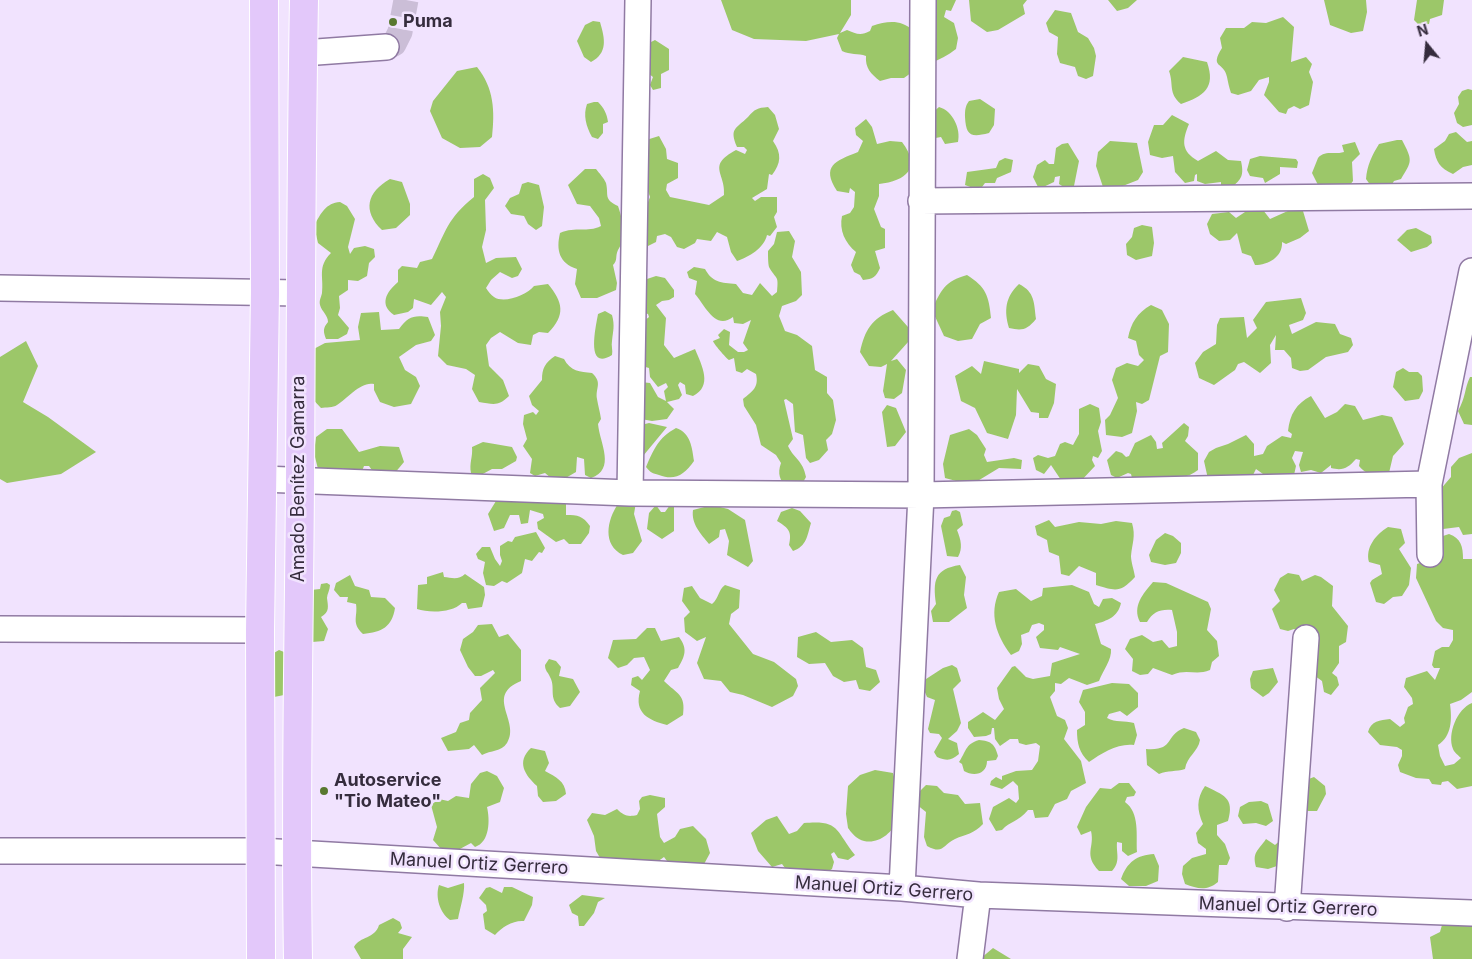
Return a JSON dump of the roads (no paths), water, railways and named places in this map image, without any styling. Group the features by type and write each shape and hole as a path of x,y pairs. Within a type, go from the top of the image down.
{"main road":[{"name":"Amado Benítez Gamarra","path":"260,959 260,630 265,293 264,0"},
{"name":"Amado Benítez Gamarra","path":"298,959 296,854 304,0"}],"street":[{"path":"630,493 638,0"},
{"path":"902,888 921,495 923,0"},
{"path":"303,53 386,47"},
{"path":"921,200 1472,196"},
{"path":"1430,554 1429,484 1472,271"},
{"path":"0,288 300,292"},
{"path":"262,479 630,493 921,495 1429,484"},
{"path":"0,629 260,630"},
{"path":"1287,908 1306,638"},
{"path":"0,851 260,851"},
{"name":"Manuel Ortiz Gerrero","path":"260,851 902,888 978,896 1472,914"},
{"path":"970,959 978,896"}],"tunnel":[{"path":"386,47 394,44 400,32 406,0"}],"place":[{"name":"Puma","path":"393,22"},
{"name":"Autoservice \"Tio Mateo\"","path":"324,791"}]}
